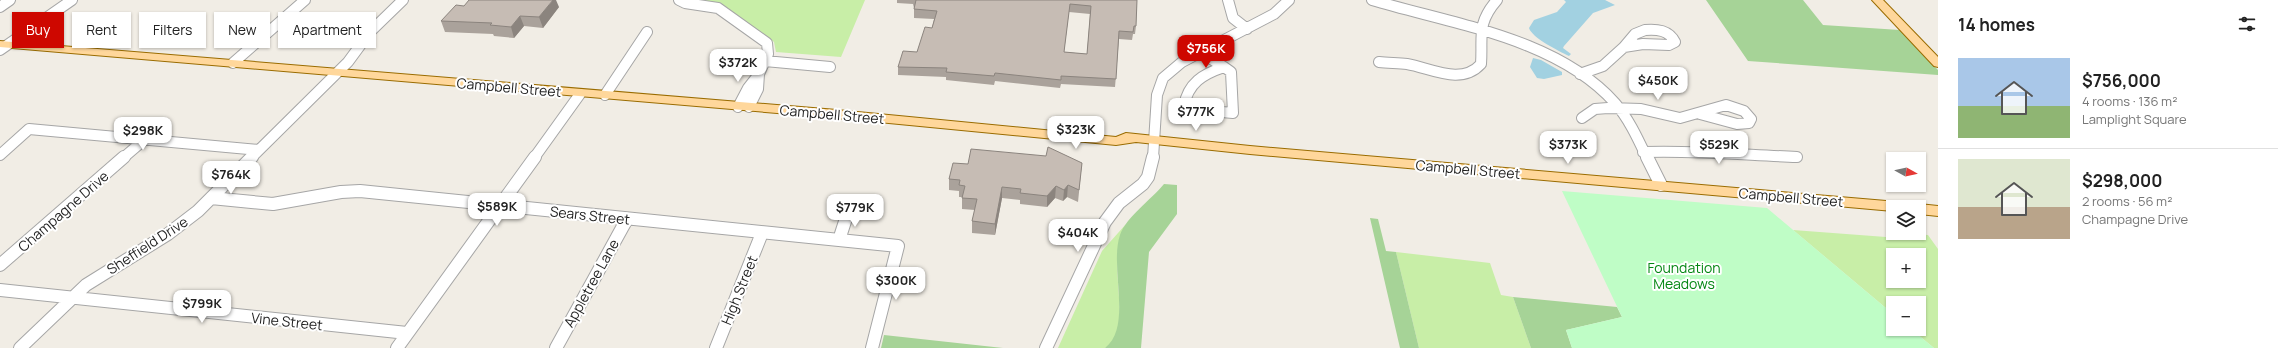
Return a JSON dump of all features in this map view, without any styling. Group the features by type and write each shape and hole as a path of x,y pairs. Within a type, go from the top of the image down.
{"main road":[{"path":"1877,0 1938,64"},
{"name":"Campbell Street","path":"3,46 233,63 580,94 1019,130 1116,141 1133,139 1886,206"},
{"path":"1926,210 1938,211"}],"street":[{"path":"0,7 10,0"},
{"path":"3,46 72,0"},
{"path":"233,63 305,0"},
{"name":"Sheffield Drive","path":"20,348 72,298 104,272 183,224 337,73 356,53 370,32 403,0"},
{"path":"679,0 686,3 711,6 720,10 767,43 769,49 759,74 758,90 744,107"},
{"path":"1228,0 1233,18 1247,29"},
{"path":"1046,348 1105,222 1119,203 1148,178 1153,162 1157,95 1160,83 1173,68 1203,50 1274,14 1289,0"},
{"path":"1372,0 1482,32 1533,49 1580,74 1602,91 1618,108 1661,185"},
{"path":"1379,62 1408,64 1446,74 1468,74 1476,70 1481,64 1480,41 1488,10 1497,0"},
{"path":"605,96 647,32"},
{"path":"1580,74 1603,66 1616,52 1624,47"},
{"path":"1203,50 1228,66 1231,72 1233,113 1188,109 1184,106 1185,98 1193,83 1208,73 1228,66"},
{"path":"765,61 830,66"},
{"path":"397,348 497,206 580,94"},
{"path":"1582,118 1597,108 1645,109 1678,118 1700,114"},
{"path":"0,155 29,129 259,150"},
{"name":"Champagne Drive","path":"0,265 144,140"},
{"path":"1643,152 1686,150 1716,154 1797,157"},
{"name":"Sears Street","path":"211,198 273,204 360,191 898,246 872,348"},
{"path":"839,240 849,209"},
{"name":"Appletree Lane","path":"556,348 627,219"},
{"name":"High Street","path":"716,348 762,233"},
{"name":"Vine Street","path":"0,290 407,333"}],"green space":[{"path":"686,0 865,0 841,57 776,52 774,42 722,6"},
{"path":"1706,0 1803,0 1823,25 1900,30 1938,70 1938,75 1748,61"},
{"path":"1164,184 1177,185 1177,214 1149,252 1141,348 1105,348 1113,338 1118,326 1119,295 1117,248 1120,235 1123,228 1133,215"},
{"name":"Foundation Meadows","path":"1562,191 1767,208 1886,308 1886,336 1919,336 1934,348 1572,348 1566,330 1622,317"},
{"path":"1370,218 1378,219 1386,251 1396,252 1419,348 1400,348"},
{"path":"1126,224 1118,249 1119,315 1114,340 1108,347 1105,348 1058,348 1102,251"},
{"path":"1793,230 1886,237 1886,240 1926,240 1926,235 1928,235 1938,249 1938,348 1934,348 1919,336 1926,336 1926,296 1886,296 1886,308"},
{"path":"1396,252 1490,263 1501,295 1513,297 1531,348 1419,348"},
{"path":"1513,297 1617,307 1622,317 1566,330 1572,348 1531,348"},
{"path":"884,335 1003,348 881,348"}],"water":[{"path":"1564,0 1605,0 1615,5 1593,13 1564,46 1563,48 1571,54 1569,56 1540,40 1531,32 1529,28 1534,20 1557,12 1566,2"},
{"path":"1533,58 1541,60 1562,72 1562,75 1544,79 1537,78 1530,67"}],"building":[{"path":"469,0 553,0 539,17 520,16 511,27 490,25 492,23 441,21 456,5 464,6"},
{"path":"916,0 1137,0 1136,26 1134,26 1133,32 1119,31 1116,79 1061,76 1061,80 995,73 994,76 946,72 947,68 898,67 903,51 917,52 925,27 932,28 937,11 914,9","holes":["1070,4 1091,6 1087,54 1064,52"]},
{"path":"1048,147 1082,163 1079,190 1068,185 1064,190 1056,186 1047,196 1020,193 1021,189 1002,187 995,224 972,221 977,199 962,198 965,186 959,185 960,180 949,179 953,163 968,164 971,149 1046,156"}]}
